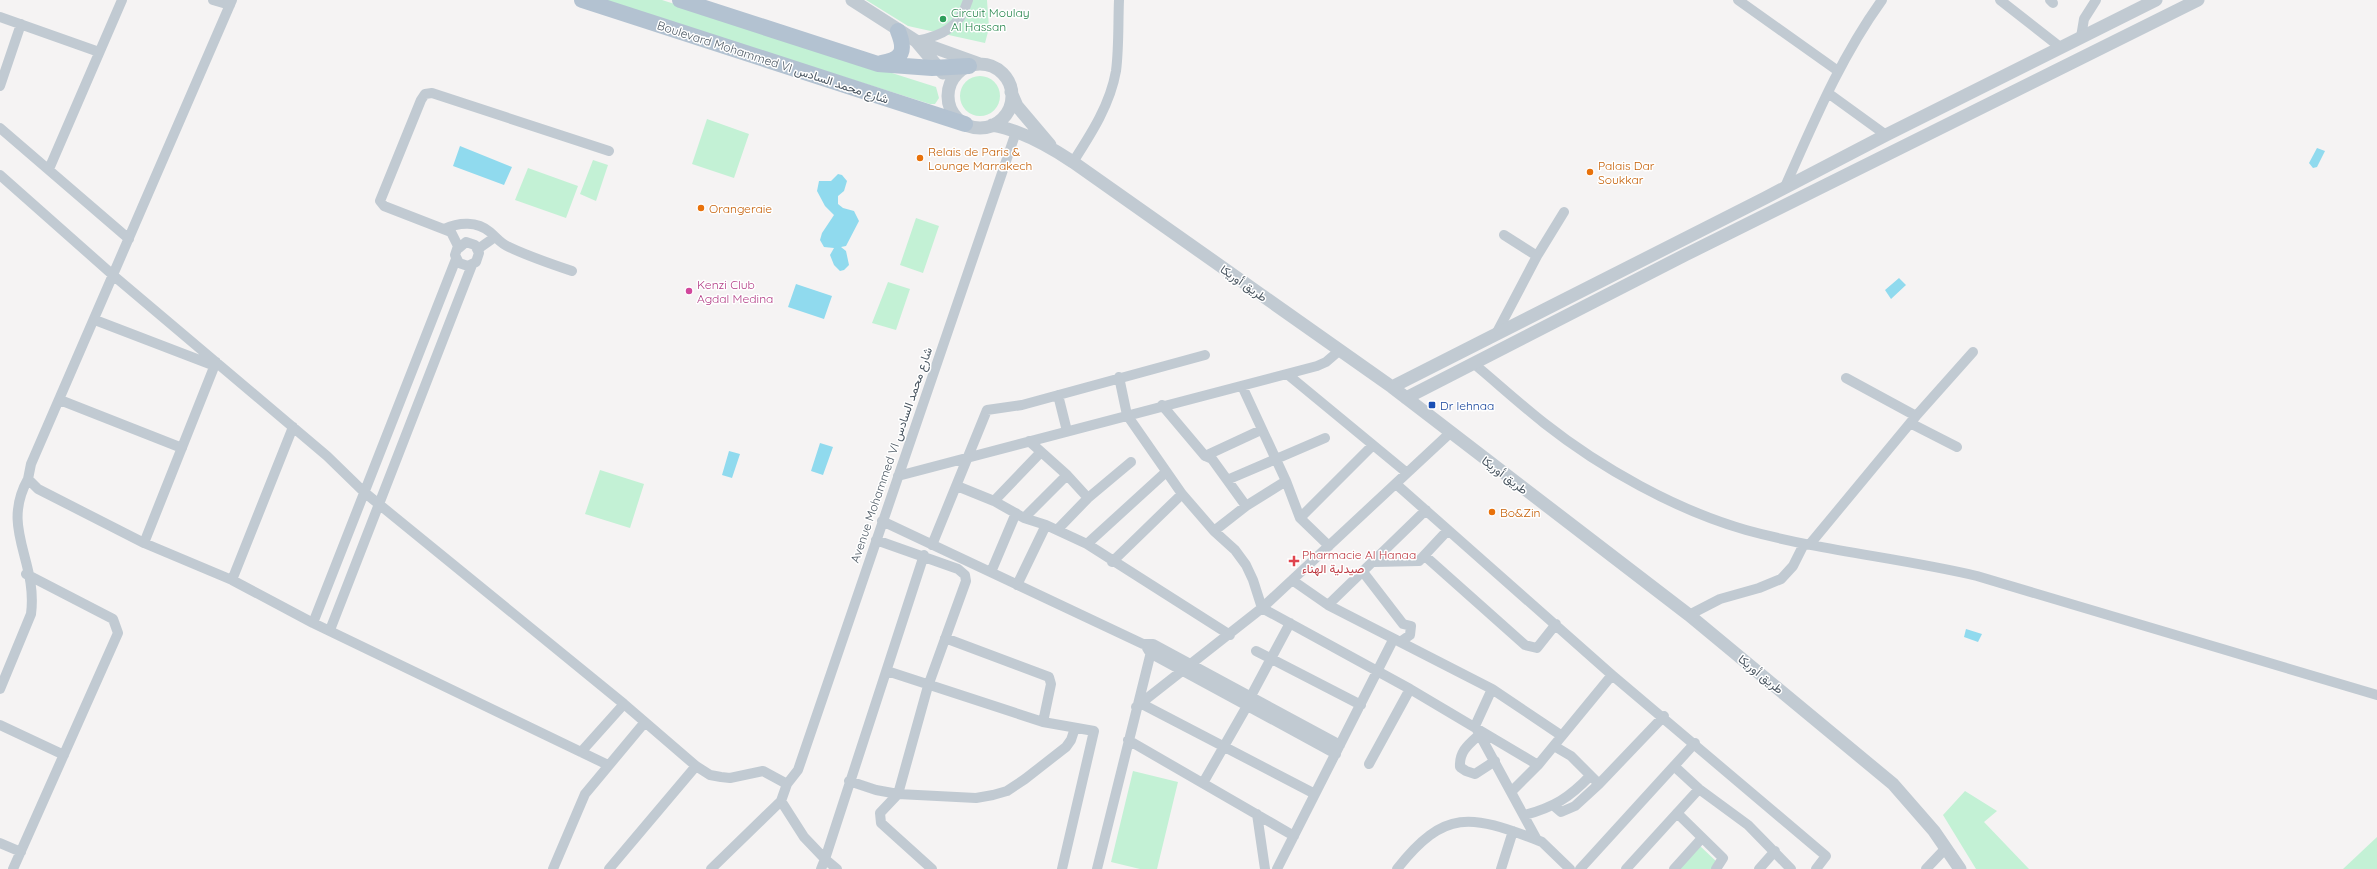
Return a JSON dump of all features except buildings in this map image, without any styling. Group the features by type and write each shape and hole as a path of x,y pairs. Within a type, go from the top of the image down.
{"main road":[{"name":"Boulevard Mohammed VI شارع محمد السادس","path":"582,0 964,124"},
{"path":"680,0 878,64 939,68 974,65"},
{"path":"878,64 894,60 899,57 903,46 898,31"}],"street":[{"path":"48,168 122,0"},
{"path":"8,508 13,495 28,479 31,464 95,320 231,3 212,0"},
{"path":"852,0 898,31 916,40 974,65 991,66 1001,72 1008,81 1011,92 1008,111 1001,120 992,125 977,128 964,124 955,116 949,106 948,94 950,84 959,72 974,65"},
{"path":"916,40 938,37 956,24 965,11 968,0"},
{"path":"1073,162 1100,117 1112,86 1117,58 1119,0"},
{"path":"1738,0 1838,72"},
{"path":"1784,189 1838,72 1862,27 1882,0"},
{"path":"2000,0 2060,47"},
{"path":"2080,37 2084,19 2096,0"},
{"path":"1392,387 1784,189 1886,135 2156,0"},
{"path":"1406,398 1791,202 2198,0"},
{"path":"0,17 99,52"},
{"path":"0,86 21,24"},
{"path":"916,40 950,84"},
{"name":"طريق أوريكا","path":"1011,92 1020,110 1054,150"},
{"path":"459,248 454,236 444,229 384,206 380,201 421,100 425,94 432,93 609,151"},
{"path":"1828,93 1886,135"},
{"name":"طريق أوريكا","path":"992,125 1016,132 1054,150 1073,162 1392,387 1689,615 1877,769 1918,811 1960,869"},
{"path":"0,128 129,239"},
{"name":"Avenue Mohammed VI شارع محمد السادس","path":"781,801 787,784 798,770 1016,132"},
{"path":"0,174 215,364 293,427 364,492 624,704 696,766 710,775 730,778 763,771 787,784"},
{"path":"1784,189 1791,202"},
{"path":"1765,198 1772,212"},
{"path":"1496,334 1537,256 1564,212"},
{"path":"444,229 456,224 468,224 484,228 502,244 532,258 572,270"},
{"path":"1504,235 1537,256"},
{"path":"478,248 495,237"},
{"path":"313,623 456,259 455,250 458,246 459,248 466,242 475,245 478,248 479,258 472,265 378,503 330,630"},
{"path":"456,259 463,265 472,265"},
{"path":"95,320 215,364"},
{"path":"898,476 1127,414 1287,374 1322,364 1340,350"},
{"path":"1689,615 1720,599 1754,590 1781,579 1793,566 1807,544 1973,352"},
{"path":"932,545 958,486 987,410 1022,404 1058,395 1118,377 1205,355"},
{"path":"417,360 433,366"},
{"path":"1473,363 1575,446 1637,483 1692,511 1745,530 1873,557 1927,564 1977,576 2377,694"},
{"path":"144,543 215,364"},
{"path":"1287,374 1407,473"},
{"path":"1118,377 1127,414 1182,494 1214,531 1235,550 1246,565 1253,580 1262,608 1410,689 1538,765"},
{"path":"1846,378 1957,447"},
{"path":"1242,386 1286,482 1300,518 1329,546"},
{"path":"1058,395 1067,431"},
{"path":"60,400 182,448"},
{"path":"1162,405 1204,456 1212,458 1246,506"},
{"path":"232,580 293,427"},
{"path":"1204,456 1261,430"},
{"path":"1139,706 1184,672 1262,608 1450,433"},
{"path":"1227,480 1274,458 1325,438"},
{"path":"1029,441 1067,475 1088,498"},
{"path":"1300,518 1373,445"},
{"path":"994,501 1041,452"},
{"path":"1057,530 1088,498 1131,462"},
{"path":"1087,544 1166,472"},
{"path":"991,572 1020,516 1067,475"},
{"path":"28,479 38,489 144,543 232,580 313,623 608,765"},
{"path":"1214,531 1246,506 1286,482"},
{"path":"1396,484 1612,675 1664,716 1826,856 1816,869"},
{"path":"958,486 994,501 1020,516 1046,525 1087,544 1112,562 1230,635"},
{"path":"1112,562 1182,494"},
{"path":"1328,605 1426,510"},
{"path":"882,521 1149,647 1192,665 1340,745"},
{"path":"1018,585 1046,525"},
{"path":"0,689 31,614 32,605 26,574 8,528"},
{"path":"1374,562 1415,562 1425,556 1448,530"},
{"path":"876,540 924,555 958,569 966,578 928,686 898,794 880,813 881,822 932,869"},
{"path":"821,869 924,555"},
{"path":"1425,556 1525,645 1537,648 1556,624"},
{"path":"1277,869 1378,671 1397,641 1410,635 1411,626 1403,624 1363,572"},
{"path":"13,869 118,633 118,628 113,619 26,574"},
{"path":"1292,580 1328,605 1492,689 1562,736"},
{"path":"1250,696 1290,623"},
{"path":"945,638 1049,677 1051,684 1043,722"},
{"path":"1149,647 1184,672 1336,754"},
{"path":"1097,869 1128,740 1139,706 1149,647"},
{"path":"1256,651 1270,660 1361,705"},
{"path":"887,671 928,686 1043,722 1092,730 1095,733 1062,869"},
{"path":"1512,791 1538,765 1612,675"},
{"path":"1369,764 1410,689"},
{"path":"1492,689 1478,730 1464,748 1460,759 1460,767 1475,774 1495,761"},
{"path":"581,752 624,704"},
{"path":"1139,706 1224,747 1315,794"},
{"path":"1203,783 1247,706"},
{"path":"1554,806 1561,812 1570,810 1599,784 1664,716"},
{"path":"553,869 585,794 645,722"},
{"path":"0,725 64,755"},
{"path":"849,781 876,790 898,794 976,798 1007,791 1066,746 1071,740 1075,728"},
{"path":"1478,730 1525,815 1537,840"},
{"path":"1128,740 1294,836"},
{"path":"1580,869 1695,743"},
{"path":"1554,746 1570,756 1599,784"},
{"path":"609,869 696,766"},
{"path":"1674,766 1699,789 1748,825 1791,869"},
{"path":"1525,815 1554,806 1584,782 1590,776 1588,773"},
{"path":"1628,868 1699,789"},
{"path":"711,869 781,801 804,837 837,869"},
{"path":"1677,813 1724,859 1716,869"},
{"path":"1257,814 1265,869"},
{"path":"1397,869 1428,836 1440,829 1460,822 1482,821 1542,842 1570,869"},
{"path":"1501,869 1513,831"},
{"path":"1674,869 1702,838"},
{"path":"0,843 21,852"},
{"path":"1926,869 1946,848"},
{"path":"1759,869 1775,851"}],"green space":[{"path":"599,0 662,0 936,87 939,98 935,104 930,104"},
{"name":"Circuit Moulay Al Hassan","path":"866,0 987,0 989,28 985,43 908,26"},
{"path":"980,76 988,78 994,82 998,88 1000,96 998,104 994,110 988,114 980,116 972,114 966,110 962,104 960,96 962,88 966,82 972,78"},
{"path":"707,119 749,134 734,178 692,164"},
{"path":"593,160 608,165 596,201 580,194"},
{"path":"528,168 578,186 566,218 515,200"},
{"path":"916,218 939,226 923,273 900,265"},
{"path":"888,282 910,289 896,330 872,323"},
{"path":"600,470 644,484 630,528 585,514"},
{"path":"1133,771 1178,782 1157,869 1140,869 1111,862"},
{"path":"1965,791 1997,811 1984,822 2029,869 1976,869 1943,815"},
{"path":"2377,837 2377,869 2343,869"},
{"path":"1699,845 1718,863 1713,869 1677,869"}],"water":[{"path":"460,146 512,167 504,185 453,166"},
{"path":"2317,148 2325,151 2317,167 2313,168 2309,163"},
{"path":"838,174 842,175 847,181 844,191 838,196 838,204 843,208 854,211 859,221 846,246 841,247 846,251 849,265 844,270 840,271 834,265 830,255 834,248 824,247 820,240 822,233 834,215 825,206 817,191 819,181 831,181"},
{"path":"1899,278 1906,285 1891,299 1885,290"},
{"path":"796,284 832,296 824,319 788,307"},
{"path":"820,443 833,447 823,475 811,471"},
{"path":"729,451 740,454 732,478 722,475"},
{"path":"1966,629 1982,634 1978,642 1964,637"}],"place":[{"name":"Circuit Moulay Al Hassan","path":"943,19"},
{"name":"Relais de Paris & Lounge Marrakech","path":"920,158"},
{"name":"Palais Dar Soukkar","path":"1590,172"},
{"name":"Orangeraie","path":"701,208"},
{"name":"Kenzi Club Agdal Medina","path":"689,291"},
{"name":"Dr lehnaa","path":"1432,405"},
{"name":"Bo&Zin","path":"1492,512"},
{"name":"Pharmacie Al Hanaa صيدلية الهناء","path":"1294,561"}]}
